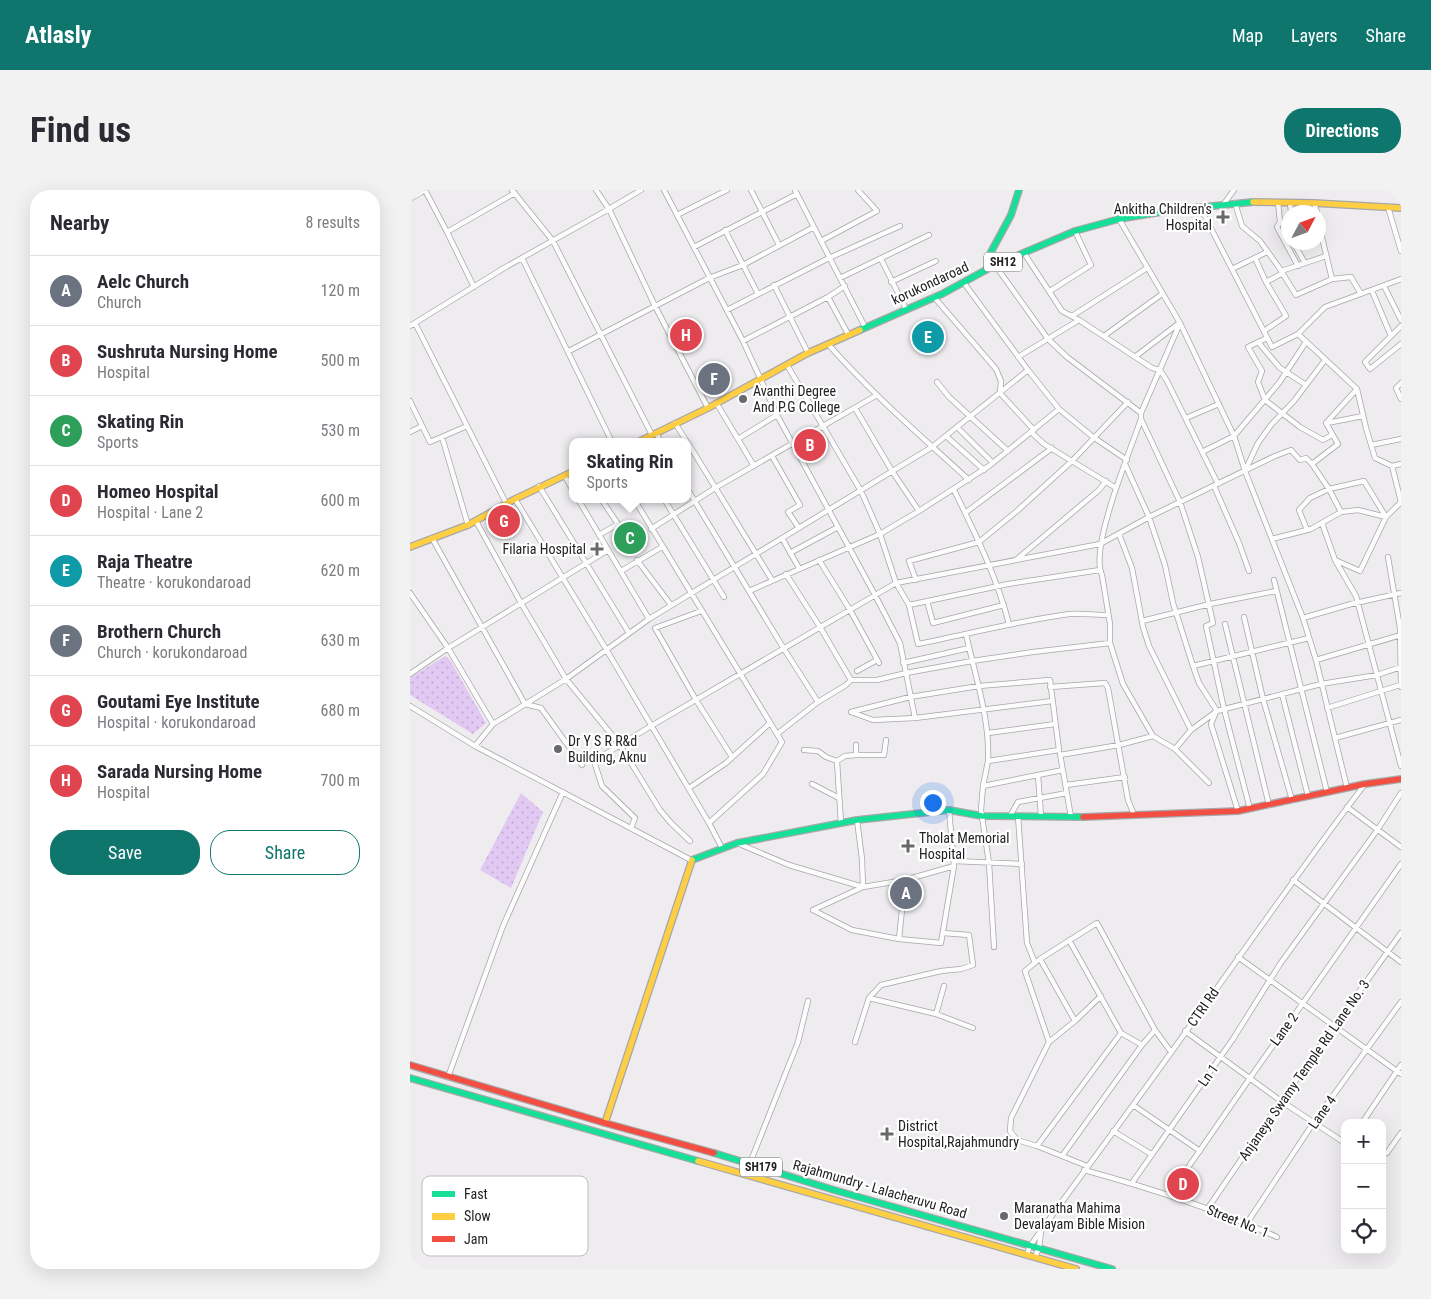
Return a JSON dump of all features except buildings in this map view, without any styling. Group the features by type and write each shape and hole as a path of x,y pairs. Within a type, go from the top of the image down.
{"main road":[{"path":"995,265 990,258 991,252 1011,216 1019,190"},
{"name":"korukondaroad","path":"646,438 717,404 808,353 964,283 995,265 1076,231 1119,219 1235,203 1290,202 1401,208"},
{"path":"410,547 468,525 514,498 569,474"},
{"path":"605,1123 690,860 737,844 857,820 949,810 982,816 1071,817 1238,811 1365,784 1401,779"},
{"name":"Rajahmundry - Lalacheruvu Road","path":"410,1066 1112,1269"},
{"name":"SH179","path":"410,1078 1076,1269"}],"street":[{"path":"410,199 425,190 474,287"},
{"path":"596,190 609,210 655,306 708,408"},
{"path":"506,503 412,325 522,258 641,190"},
{"path":"664,190 743,341 777,415 900,643 915,718"},
{"path":"677,215 727,190"},
{"path":"751,190 779,245"},
{"path":"821,242 877,211 858,190"},
{"path":"1223,204 1234,190"},
{"path":"447,232 514,192 553,241 658,438"},
{"path":"694,247 796,192 865,327"},
{"path":"1278,202 1280,222 1277,227 1298,266"},
{"path":"1235,203 1242,226 1260,241 1296,295 1332,279 1351,277 1361,294"},
{"path":"1200,207 1272,347 1298,334 1325,307 1401,279"},
{"path":"1388,207 1401,251"},
{"path":"1119,219 1180,323 1234,436 1245,471 1303,618 1316,660 1347,788"},
{"path":"727,310 829,258 900,226"},
{"path":"569,351 709,278 743,265 814,227"},
{"path":"725,230 758,294"},
{"path":"1050,291 1091,264 1076,231"},
{"path":"840,278 930,235"},
{"path":"1298,250 1305,263"},
{"path":"1325,250 1332,279"},
{"path":"1232,269 1268,252"},
{"path":"1024,253 1062,311 1136,356 1152,368 1160,370 1202,452 1249,571"},
{"path":"1266,282 1282,272 1326,256"},
{"path":"522,258 610,438"},
{"path":"1255,258 1266,282 1286,316 1264,331"},
{"path":"881,259 906,309"},
{"path":"891,282 936,261"},
{"path":"995,265 1048,339 1068,357 1128,402 1141,416 1180,502 1198,557 1213,623 1206,626 1224,709 1250,809"},
{"path":"1072,316 1147,268"},
{"path":"964,283 1059,409 1126,462 1149,517 1165,564 1176,613 1199,683 1217,711"},
{"path":"774,285 808,353"},
{"path":"743,341 828,297 845,286"},
{"path":"1384,286 1401,320"},
{"path":"1372,291 1391,336"},
{"path":"1104,336 1162,294"},
{"path":"828,297 848,334"},
{"path":"934,297 996,369 1001,381 1000,393 1033,431 1052,448 1116,488"},
{"path":"1018,357 1079,320"},
{"path":"1136,356 1180,323"},
{"path":"1180,323 1141,416 1116,488 1100,544 1100,570 1110,624 1110,643 1123,684 1153,736 1175,749 1209,783"},
{"path":"1401,326 1365,362 1370,370 1401,344"},
{"path":"1298,334 1357,389 1375,458 1392,466 1401,464"},
{"path":"1267,338 1248,347 1262,371 1258,382 1265,400 1300,427 1323,440 1332,434"},
{"path":"1258,342 1280,368 1306,385"},
{"path":"1202,452 1234,436 1265,400 1306,342"},
{"path":"828,344 850,370 969,480"},
{"path":"1245,471 1258,443 1325,360"},
{"path":"787,365 861,491 880,534 896,583 909,605 918,644 1009,624 1072,614 1107,615"},
{"path":"475,746 493,724 566,679 649,619 932,447 1028,370"},
{"path":"937,382 949,397 1008,451"},
{"path":"1401,383 1396,388 1401,399"},
{"path":"1326,423 1357,389"},
{"path":"650,529 716,488 877,395"},
{"path":"410,401 430,442 467,426"},
{"path":"916,580 909,562 979,542 1072,461 1128,402"},
{"path":"717,404 754,466"},
{"path":"1186,418 1219,404"},
{"path":"855,408 892,471 919,511"},
{"path":"749,591 848,546 880,534 984,470 1059,409"},
{"path":"738,439 777,415"},
{"path":"1326,423 1363,416"},
{"path":"676,423 685,438"},
{"path":"1312,464 1338,444 1326,423"},
{"path":"410,432 422,426"},
{"path":"957,427 993,463"},
{"path":"946,436 984,470"},
{"path":"442,437 468,525"},
{"path":"1371,445 1401,439"},
{"path":"691,448 772,580"},
{"path":"965,513 1052,448"},
{"path":"631,828 635,818 602,786 594,761 896,583 1100,544 1149,517 1291,450 1300,460 1306,458 1312,464 1329,489 1341,512"},
{"path":"772,456 800,505 788,512 799,528"},
{"path":"1335,560 1360,571 1386,517 1401,502 1400,489 1392,466"},
{"path":"565,476 569,483"},
{"path":"1307,530 1299,510 1310,498 1329,489 1364,481 1386,517"},
{"path":"1016,560 1106,482"},
{"path":"539,486 629,633"},
{"path":"954,490 990,566 1009,624"},
{"path":"691,496 818,702"},
{"path":"514,498 689,788 722,848"},
{"path":"580,503 649,619"},
{"path":"599,535 618,524 604,503"},
{"path":"636,503 739,675 782,742 762,774 709,823"},
{"path":"666,503 724,597"},
{"path":"1272,539 1307,530 1341,512 1358,510 1386,517"},
{"path":"476,520 521,603 566,679 620,745 660,810 690,841"},
{"path":"1322,523 1335,560 1356,596 1401,766"},
{"path":"790,554 838,527"},
{"path":"1119,534 1132,568 1142,621 1149,646 1191,730"},
{"path":"432,538 525,704 541,708 582,765"},
{"path":"782,538 799,568"},
{"path":"621,571 662,547"},
{"path":"410,674 448,648 608,550"},
{"path":"1327,708 1401,686 1400,635 1388,557"},
{"path":"638,560 671,605"},
{"path":"819,560 850,610 878,662 857,671"},
{"path":"909,605 997,586 1100,570"},
{"path":"786,574 851,680"},
{"path":"1274,580 1327,792"},
{"path":"1142,621 1210,604 1276,591"},
{"path":"410,593 448,648 493,724"},
{"path":"1303,618 1401,593"},
{"path":"927,601 933,623 1004,605"},
{"path":"701,611 655,628 696,700 732,757"},
{"path":"1244,617 1263,699 1292,800"},
{"path":"1225,624 1269,805"},
{"path":"966,634 979,686 988,734 988,761 981,802 989,863 994,947"},
{"path":"1316,660 1400,635"},
{"path":"1193,666 1232,655 1309,638"},
{"path":"777,734 818,702 851,680 877,680 972,661 1110,643"},
{"path":"904,663 969,648"},
{"path":"1175,749 1191,730 1217,711 1321,684 1377,675 1401,667"},
{"path":"1052,701 982,708 915,718 873,720 851,712 910,697 979,686 1050,680 1071,817"},
{"path":"1050,687 1105,683 1108,688 1128,800 1134,815"},
{"path":"1282,694 1308,796"},
{"path":"410,706 475,746 690,860"},
{"path":"1217,711 1211,724 1238,811"},
{"path":"1335,738 1401,720"},
{"path":"689,788 732,757 770,723"},
{"path":"988,734 1056,724"},
{"path":"988,761 1119,745 1153,736"},
{"path":"837,761 845,756 884,755 886,740"},
{"path":"856,745 856,755"},
{"path":"804,750 818,751 826,757 837,761"},
{"path":"837,761 841,823"},
{"path":"983,786 1063,770"},
{"path":"1038,775 1041,816"},
{"path":"1066,785 1125,777"},
{"path":"812,784 840,798"},
{"name":"CTRI Rd","path":"1027,1254 1030,1246 1293,880 1365,784"},
{"path":"448,1077 503,926 563,792"},
{"path":"1010,816 1018,802 1067,793"},
{"name":"Ln 1","path":"1132,1183 1220,1057 1280,964 1325,904 1401,793"},
{"path":"1347,807 1401,847"},
{"path":"949,810 954,864 941,943 900,939 852,930 813,910 863,886 905,880 954,864 1022,864"},
{"path":"1018,816 1027,943 1035,962"},
{"path":"857,820 863,886"},
{"path":"737,844 789,865 863,886"},
{"name":"Lane 2","path":"1169,1195 1401,864"},
{"path":"900,939 905,880"},
{"path":"1293,880 1401,962"},
{"path":"1101,996 1049,1042 1025,970 1096,923 1155,1030 1171,1052"},
{"path":"856,1042 869,998 881,985 941,971 962,969 973,965 970,935 943,933"},
{"name":"Anjaneya Swamy Temple Rd Lane No. 3","path":"1208,1208 1281,1101 1401,934"},
{"path":"1069,940 1121,1033 1142,1045"},
{"path":"1238,957 1399,1073"},
{"path":"1040,959 1075,1021"},
{"path":"936,1014 944,986"},
{"path":"869,998 936,1014 973,1028"},
{"path":"750,1163 798,1042 808,1001"},
{"name":"Lane 4","path":"1247,1223 1314,1122 1401,1002"},
{"path":"1062,1156 1142,1045 1155,1030"},
{"path":"1186,1031 1281,1101 1341,1140"},
{"path":"1037,1146 1121,1033"},
{"name":"Street No. 1","path":"1049,1042 1011,1118 1010,1131 1017,1140 1062,1156 1086,1168 1208,1208 1277,1237"},
{"path":"1365,1119 1399,1073 1401,1065"},
{"path":"1133,1105 1200,1151"},
{"path":"1113,1131 1151,1154"},
{"path":"1386,1153 1401,1133"},
{"name":"CTRI Rd","path":"1035,1257 1039,1248 1041,1231"}],"shaded area":[{"path":"630,523 643,526 647,531 648,540 646,547 636,554 621,554 617,551 613,540 617,531"},
{"path":"445,656 450,660 486,723 473,734 410,695 410,678"},
{"path":"521,793 543,812 511,888 480,870"}],"traffic: fast":[{"path":"995,265 990,258 991,252 1011,215 1019,190"},
{"path":"860,330 942,294 995,265 1075,231 1119,219 1173,210 1253,202"},
{"path":"692,860 737,843 857,820 949,810 982,816 1083,817"},
{"path":"410,1078 698,1161"},
{"path":"714,1153 834,1190 1112,1269"}],"traffic: slow":[{"path":"1253,202 1401,208"},
{"path":"646,438 708,408 808,353 860,330"},
{"path":"410,547 468,525 515,499 569,473"},
{"path":"605,1123 692,860"},
{"path":"698,1161 1076,1269"}],"traffic: jam":[{"path":"1083,817 1238,811 1365,784 1401,779"},
{"path":"410,1065 714,1153"}],"place":[{"name":"Ankitha Children's Hospital","path":"1223,217"},
{"name":"Sarada Nursing Home","path":"686,335"},
{"name":"Raja Theatre","path":"928,337"},
{"name":"Brothern Church","path":"714,379"},
{"name":"Avanthi Degree And P.G College","path":"743,399"},
{"name":"Sushruta Nursing Home","path":"810,445"},
{"name":"Goutami Eye Institute","path":"504,521"},
{"name":"Skating Rin","path":"630,538"},
{"name":"Filaria Hospital","path":"597,549"},
{"name":"Dr Y S R R&d Building, Aknu","path":"558,749"},
{"name":"Tholat Memorial Hospital","path":"908,846"},
{"name":"Aelc Church","path":"906,893"},
{"name":"District Hospital,Rajahmundry","path":"887,1134"},
{"name":"Homeo Hospital","path":"1183,1184"},
{"name":"Maranatha Mahima Devalayam Bible Mision","path":"1004,1216"}]}
